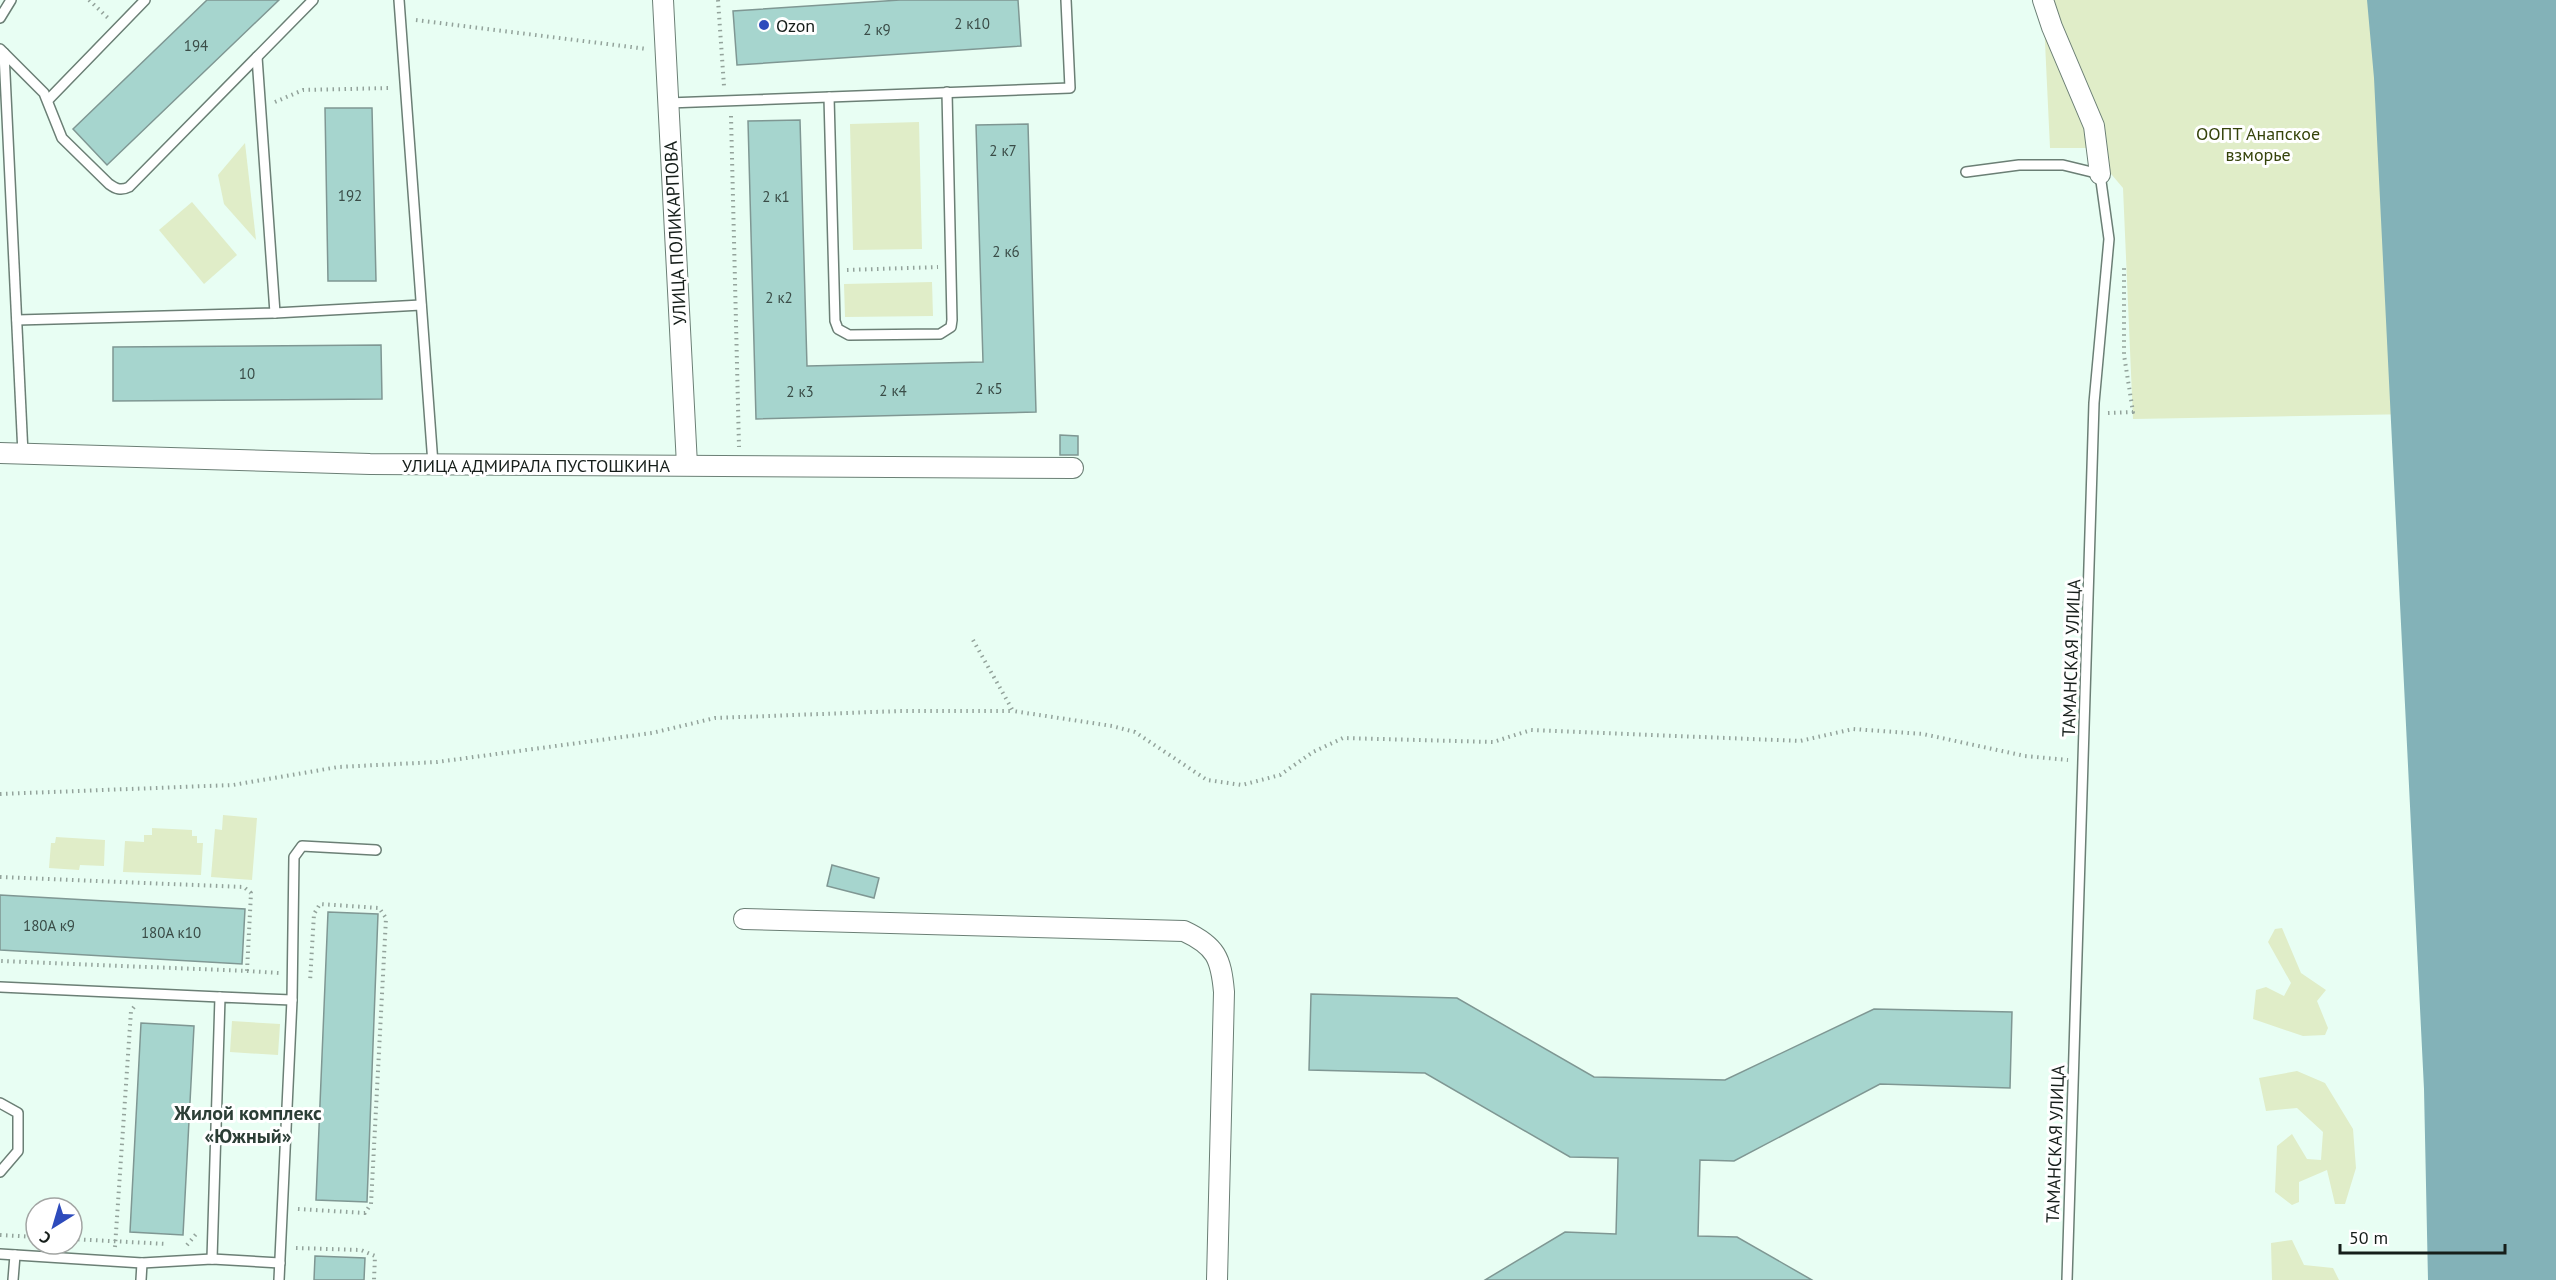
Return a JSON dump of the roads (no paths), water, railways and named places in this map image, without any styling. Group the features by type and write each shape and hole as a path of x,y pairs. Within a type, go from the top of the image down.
{"street":[{"name":"УЛИЦА ПОЛИКАРПОВА","path":"663,0 687,465"},
{"path":"2043,0 2094,126 2100,174"},
{"name":"УЛИЦА АДМИРАЛА ПУСТОШКИНА","path":"0,453 433,464 1073,468"},
{"path":"744,919 1184,931 1204,940 1217,956 1222,967 1224,992 1217,1280"}],"lane":[{"path":"0,18 11,0"},
{"path":"48,100 145,0"},
{"path":"2,51 39,87 48,100 62,138 109,184 116,189 123,190 129,187 313,0"},
{"path":"399,0 433,464"},
{"path":"668,103 1070,88 1066,0"},
{"path":"2,51 24,454"},
{"path":"257,57 275,313"},
{"path":"829,97 835,321 843,334 917,334 940,333 951,327 947,92"},
{"path":"1966,172 2019,165 2063,165 2100,174"},
{"name":"ТАМАНСКАЯ УЛИЦА","path":"2067,1280 2094,404 2109,239 2100,174"},
{"path":"17,320 275,313 421,305"},
{"path":"279,1280 292,1000 294,857 302,846 376,850"},
{"path":"0,987 292,1000"},
{"path":"212,1258 220,997"},
{"path":"0,1103 18,1113 18,1151 0,1172"},
{"path":"0,1254 142,1263 212,1258 280,1263"},
{"path":"13,1280 15,1255"},
{"path":"141,1280 142,1263"}],"water":[{"path":"2367,0 2556,0 2556,1280 2428,1280 2424,1089 2374,78"}],"place":[{"name":"Ozon","path":"764,25"}],"district":[{"name":"Жилой комплекс «Южный»","path":"248,1124"}],"park label":[{"name":"ООПТ Анапское взморье","path":"2258,143"}]}
